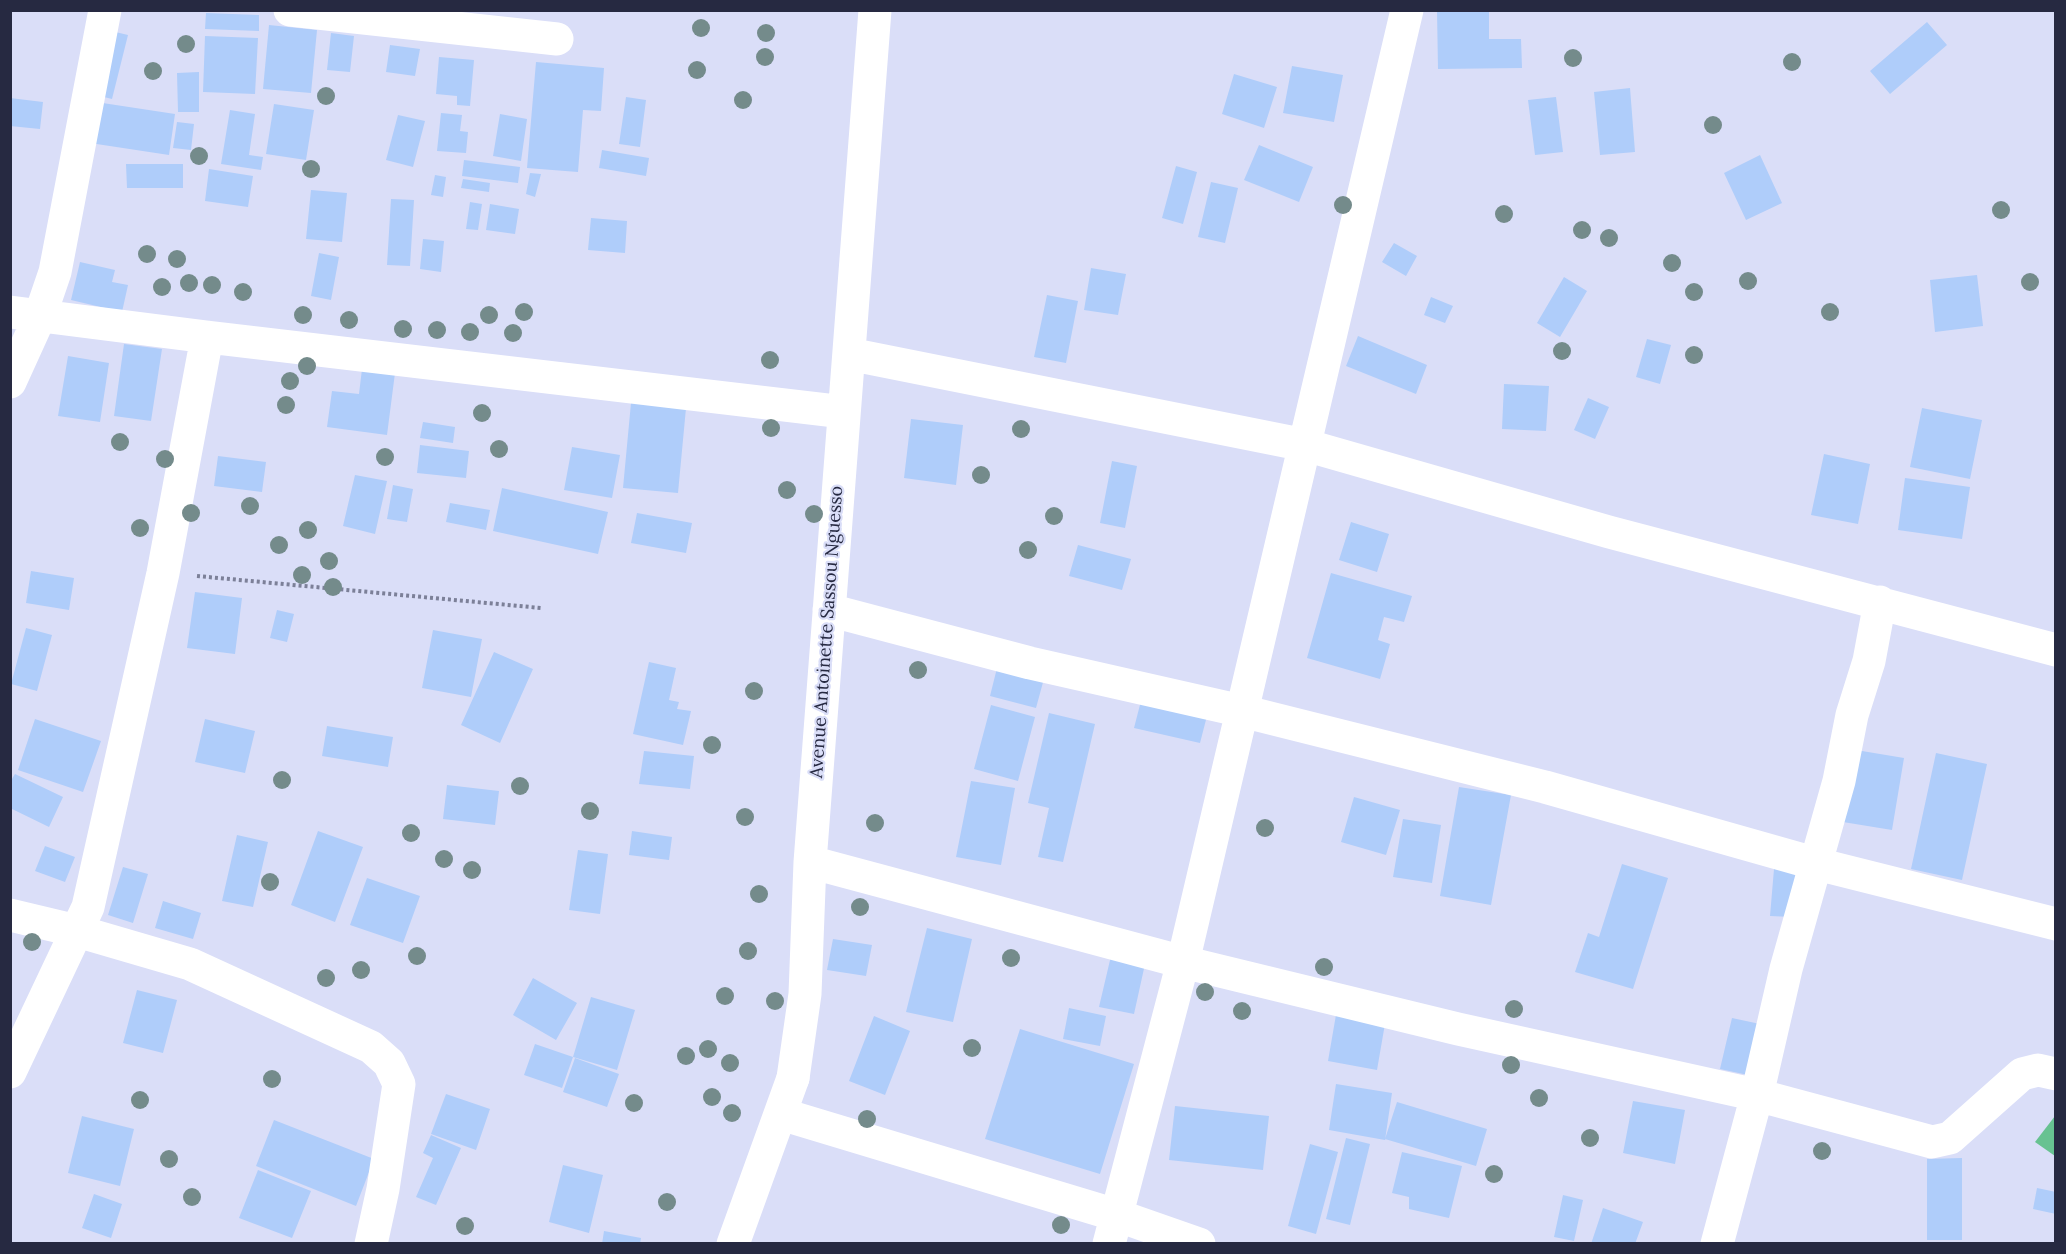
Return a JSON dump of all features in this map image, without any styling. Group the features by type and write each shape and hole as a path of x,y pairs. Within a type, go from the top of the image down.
{"street":[{"path":"10,382 25,314 55,272 105,10"},
{"path":"290,10 557,39"},
{"name":"Avenue Antoinette Sassou Nguesso","path":"733,1244 793,1078 805,994 810,862 875,10"},
{"path":"1113,1229 1183,962 1407,10"},
{"path":"25,314 844,412"},
{"path":"10,1072 88,907 163,573 207,337"},
{"path":"849,354 1305,445 1609,532 2055,650"},
{"path":"1717,1244 1757,1095 1786,969 1839,781 1852,715 1869,662 1880,602"},
{"path":"829,610 1030,663 1242,711 1545,787 1817,864 2055,924"},
{"path":"810,862 1183,962 1458,1029 1757,1095 1932,1142 1950,1138 2022,1074 2038,1071 2055,1074"},
{"path":"10,915 77,931 190,964 371,1047 389,1064 399,1084 383,1189 371,1244"},
{"path":"780,1114 1113,1229 1199,1244"}],"path":[{"path":"163,573 541,608"}],"green space":[{"path":"2055,1116 2055,1156 2035,1142"}],"building":[{"path":"1437,10 1489,10 1489,39 1521,39 1522,68 1438,69"},
{"path":"206,13 259,15 259,31 205,29"},
{"path":"1927,22 1947,45 1890,94 1870,71"},
{"path":"269,25 317,30 311,93 263,89"},
{"path":"107,30 128,35 112,99 92,94"},
{"path":"331,33 354,36 350,72 327,70"},
{"path":"205,36 258,38 255,94 203,92"},
{"path":"390,45 420,49 415,76 386,72"},
{"path":"439,57 474,60 470,106 457,105 457,96 436,94"},
{"path":"536,62 604,68 601,111 583,110 578,172 527,168"},
{"path":"1292,66 1343,75 1334,122 1283,113"},
{"path":"199,72 199,112 178,112 177,73"},
{"path":"1234,74 1277,87 1264,128 1222,114"},
{"path":"1630,88 1635,152 1600,155 1594,92"},
{"path":"626,97 646,100 640,147 619,144"},
{"path":"1556,97 1563,152 1535,155 1528,100"},
{"path":"10,98 43,102 40,129 10,126"},
{"path":"96,102 175,114 169,155 90,143"},
{"path":"274,104 314,110 306,160 266,154"},
{"path":"230,110 255,114 249,155 263,157 261,170 221,164"},
{"path":"441,113 462,115 460,131 468,132 466,153 437,151"},
{"path":"500,114 527,119 521,161 493,156"},
{"path":"398,115 425,121 413,167 386,160"},
{"path":"177,122 194,124 191,150 173,148"},
{"path":"1259,145 1313,167 1299,202 1244,180"},
{"path":"602,150 649,158 646,176 599,168"},
{"path":"1760,155 1782,203 1746,220 1724,173"},
{"path":"464,160 520,167 518,183 462,176"},
{"path":"126,164 183,164 183,188 127,188"},
{"path":"1176,166 1197,172 1183,224 1162,218"},
{"path":"209,169 253,176 248,207 205,201"},
{"path":"530,173 541,174 535,197 526,194"},
{"path":"435,175 446,177 443,197 431,195"},
{"path":"463,179 490,183 489,192 461,188"},
{"path":"1211,182 1238,188 1225,243 1198,237"},
{"path":"311,190 347,193 342,242 306,239"},
{"path":"391,199 414,200 410,266 387,265"},
{"path":"470,202 482,204 478,230 466,229"},
{"path":"490,204 519,209 515,234 486,230"},
{"path":"591,218 627,221 625,253 588,250"},
{"path":"423,239 444,241 441,272 420,269"},
{"path":"1394,243 1417,256 1406,276 1382,262"},
{"path":"319,253 339,257 331,300 311,296"},
{"path":"80,262 115,270 112,282 128,285 122,312 71,300"},
{"path":"1091,268 1126,274 1118,315 1084,310"},
{"path":"1977,275 1983,326 1935,332 1930,280"},
{"path":"1564,277 1587,291 1560,337 1537,323"},
{"path":"1047,295 1078,301 1066,363 1034,357"},
{"path":"1431,297 1453,306 1445,323 1424,315"},
{"path":"1358,336 1427,365 1416,394 1346,366"},
{"path":"1647,339 1671,345 1660,384 1636,377"},
{"path":"124,344 162,349 151,421 114,416"},
{"path":"68,356 109,363 100,422 58,416"},
{"path":"362,369 395,373 387,435 327,427 332,391 359,394"},
{"path":"1504,384 1549,386 1546,431 1502,429"},
{"path":"1588,398 1609,407 1595,439 1574,430"},
{"path":"631,403 686,408 678,493 623,488"},
{"path":"1922,408 1982,420 1970,479 1910,467"},
{"path":"911,419 963,425 956,485 904,478"},
{"path":"423,422 455,427 453,443 420,438"},
{"path":"420,445 469,451 466,478 417,473"},
{"path":"572,447 620,455 612,498 564,490"},
{"path":"1824,454 1870,464 1858,524 1811,515"},
{"path":"218,456 266,462 262,492 214,486"},
{"path":"1112,461 1137,466 1125,528 1100,523"},
{"path":"355,475 387,481 375,534 343,526"},
{"path":"1905,478 1970,487 1962,539 1898,530"},
{"path":"393,485 413,489 407,522 387,519"},
{"path":"502,488 608,512 598,554 493,531"},
{"path":"450,503 490,510 486,530 446,522"},
{"path":"637,513 692,523 686,553 631,543"},
{"path":"1351,522 1389,534 1377,572 1339,560"},
{"path":"1078,545 1131,559 1122,590 1069,576"},
{"path":"31,571 74,578 69,610 26,603"},
{"path":"1331,573 1412,596 1404,622 1384,617 1378,640 1390,644 1380,679 1307,658"},
{"path":"195,592 242,598 235,654 187,648"},
{"path":"277,610 294,614 287,642 270,638"},
{"path":"26,628 52,635 37,691 11,684"},
{"path":"433,630 482,639 471,697 422,688"},
{"path":"494,652 533,669 500,743 461,725"},
{"path":"649,662 676,668 669,700 679,702 677,709 691,711 683,745 633,734"},
{"path":"998,664 1045,675 1036,708 990,696"},
{"path":"1142,697 1208,712 1200,743 1134,728"},
{"path":"991,705 1035,717 1018,781 974,769"},
{"path":"1049,713 1095,724 1063,862 1038,857 1049,808 1028,803"},
{"path":"35,719 101,741 83,792 18,770"},
{"path":"205,719 255,731 245,773 195,762"},
{"path":"327,726 393,737 388,767 322,756"},
{"path":"1856,750 1904,758 1892,830 1843,822"},
{"path":"644,751 694,756 690,789 639,784"},
{"path":"1936,753 1987,764 1962,880 1911,869"},
{"path":"15,774 63,797 49,827 10,808 10,782"},
{"path":"971,781 1015,788 1001,865 956,857"},
{"path":"447,785 499,791 495,825 443,819"},
{"path":"1459,787 1511,795 1491,905 1440,896"},
{"path":"1354,797 1400,810 1386,855 1341,842"},
{"path":"1403,819 1441,825 1432,883 1393,877"},
{"path":"318,831 363,847 335,922 291,905"},
{"path":"632,831 672,837 669,860 629,855"},
{"path":"237,835 268,842 253,907 222,901"},
{"path":"45,846 75,857 65,882 35,871"},
{"path":"578,850 608,854 600,914 569,910"},
{"path":"1622,864 1668,878 1633,989 1575,972 1588,933 1599,937"},
{"path":"123,867 148,874 133,923 108,915"},
{"path":"1774,869 1796,870 1792,917 1770,916"},
{"path":"367,878 420,896 403,943 350,925"},
{"path":"163,901 201,913 193,939 155,928"},
{"path":"927,928 972,939 953,1022 906,1012"},
{"path":"833,939 872,945 866,976 827,970"},
{"path":"1111,956 1145,964 1134,1014 1099,1007"},
{"path":"533,978 577,1003 556,1040 513,1015"},
{"path":"137,990 177,1000 163,1053 123,1043"},
{"path":"591,997 635,1010 617,1070 573,1057"},
{"path":"1069,1008 1106,1016 1100,1046 1063,1039"},
{"path":"1337,1009 1386,1018 1377,1070 1328,1061"},
{"path":"874,1016 910,1031 885,1095 849,1081"},
{"path":"1732,1018 1760,1024 1748,1075 1720,1069"},
{"path":"1020,1029 1134,1064 1100,1174 985,1139"},
{"path":"535,1044 573,1057 562,1088 524,1075"},
{"path":"575,1058 619,1074 607,1107 563,1092"},
{"path":"1336,1084 1392,1093 1385,1140 1329,1130"},
{"path":"446,1094 490,1109 476,1150 431,1134"},
{"path":"1633,1101 1685,1110 1675,1164 1623,1153"},
{"path":"1397,1102 1487,1129 1476,1166 1385,1139"},
{"path":"1175,1106 1269,1116 1263,1170 1169,1160"},
{"path":"82,1116 134,1129 120,1186 68,1173"},
{"path":"274,1120 374,1159 356,1206 256,1166"},
{"path":"431,1135 461,1148 436,1205 416,1197 433,1158 423,1153"},
{"path":"1346,1138 1370,1144 1350,1225 1326,1219"},
{"path":"1310,1144 1338,1152 1316,1234 1288,1226"},
{"path":"1402,1152 1462,1166 1449,1218 1409,1209 1409,1197 1392,1193"},
{"path":"1962,1158 1962,1240 1927,1240 1927,1159"},
{"path":"563,1165 603,1175 589,1233 549,1222"},
{"path":"258,1170 311,1191 292,1238 239,1218"},
{"path":"2037,1188 2056,1192 2056,1214 2033,1209"},
{"path":"94,1194 122,1204 111,1238 82,1228"},
{"path":"1563,1195 1583,1200 1574,1241 1554,1237"},
{"path":"1603,1208 1643,1222 1635,1244 1591,1244"},
{"path":"604,1231 641,1238 640,1244 602,1244"}]}
